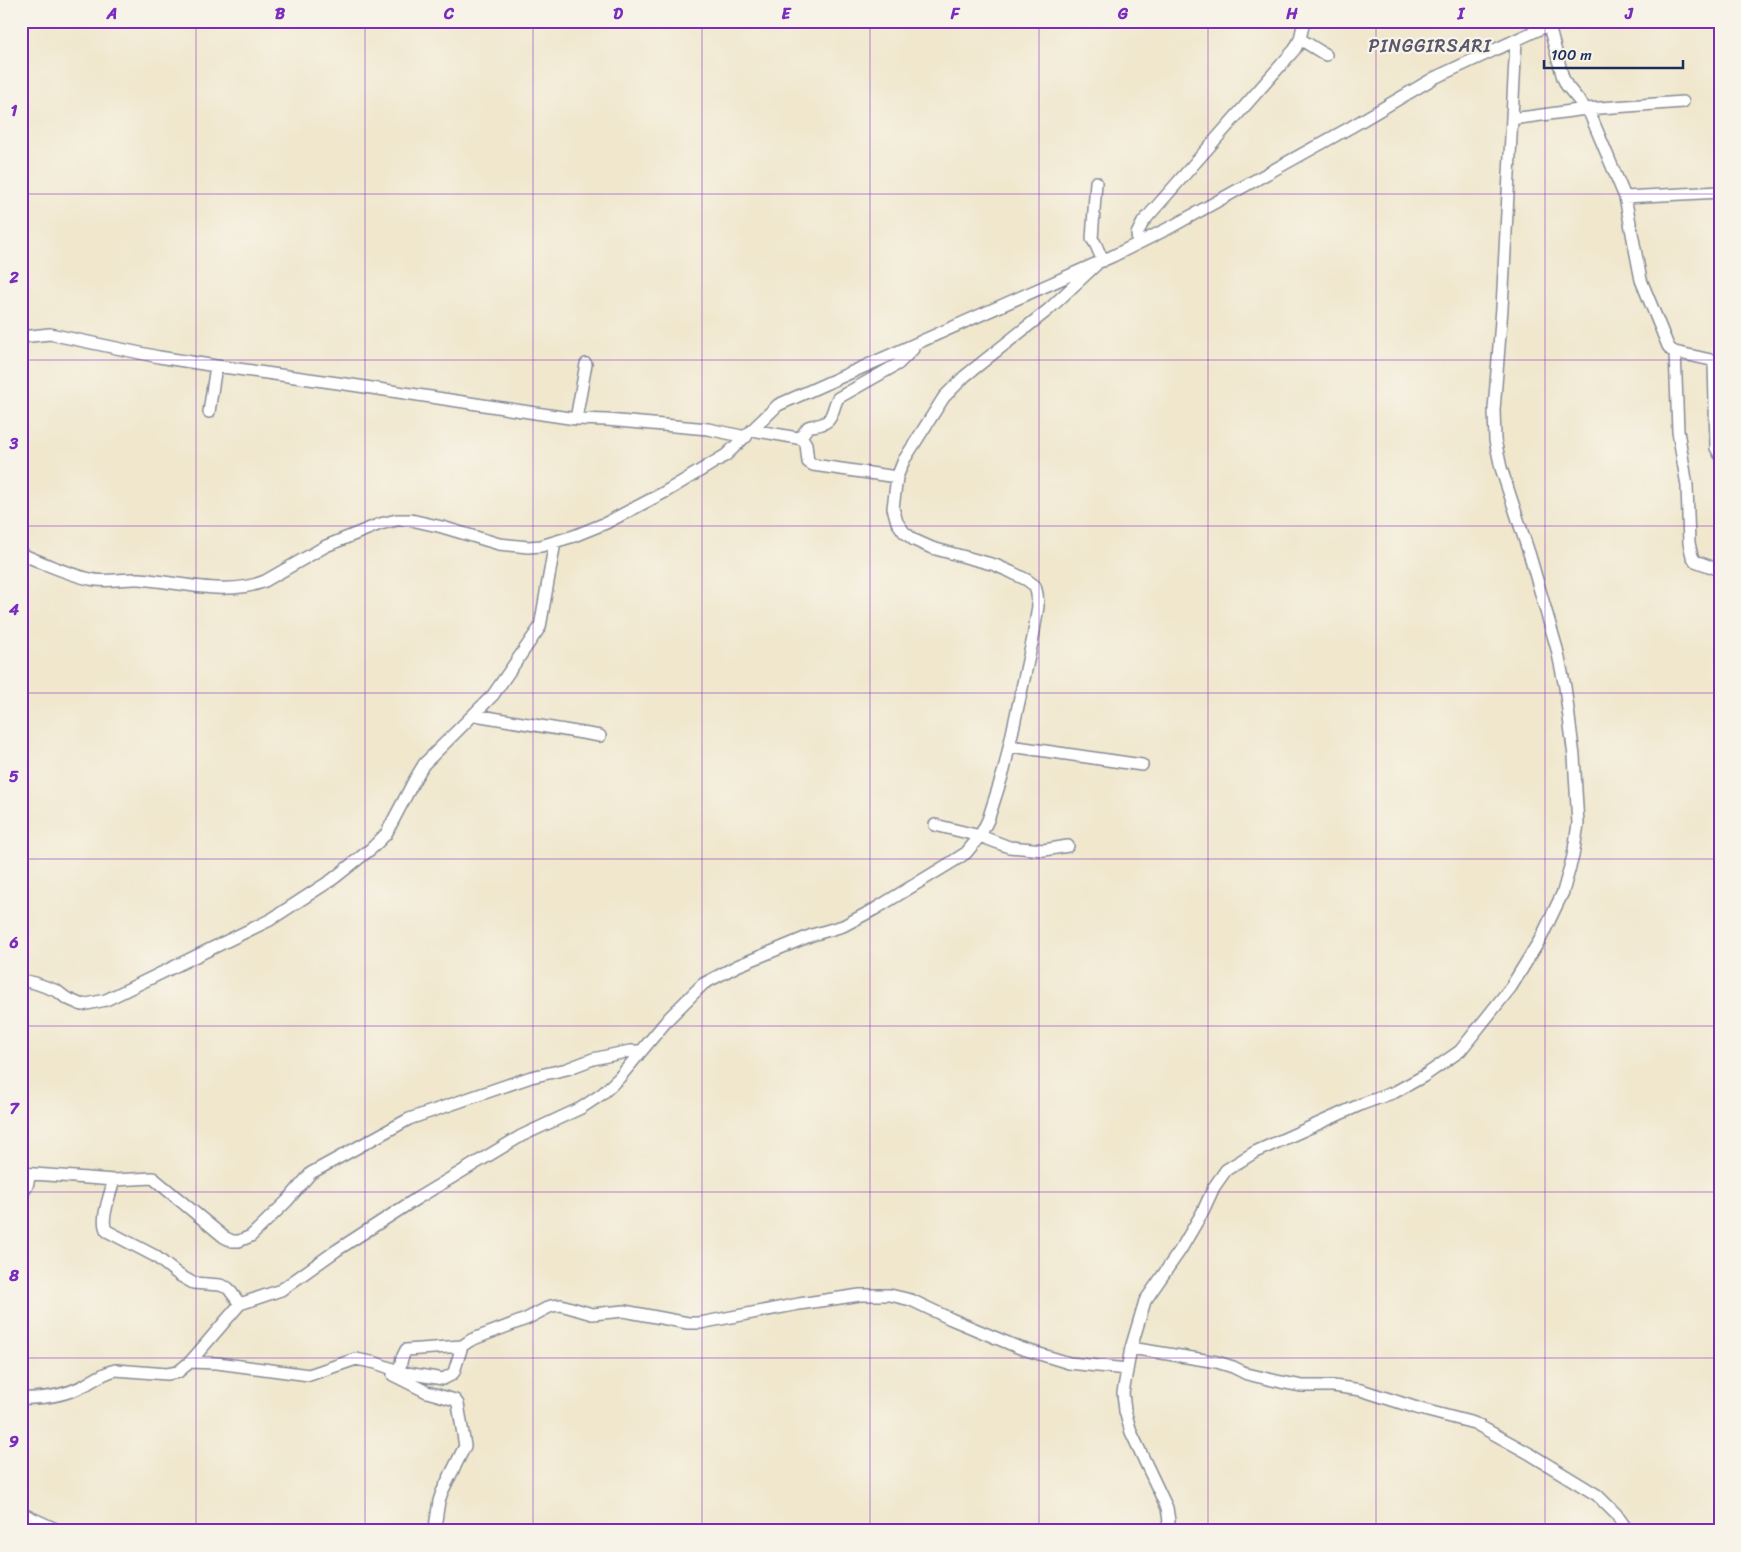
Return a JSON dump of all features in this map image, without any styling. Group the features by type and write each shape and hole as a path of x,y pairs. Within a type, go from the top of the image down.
{"street":[{"path":"1138,243 1137,234 1143,222 1295,49 1300,39 1304,21"},
{"path":"21,554 92,580 136,579 216,588 237,588 256,585 326,546 380,524 397,520 411,520 509,545 528,547 541,546 574,536 606,523 665,492 726,455 778,405 1100,262 1351,127 1434,78 1553,24 1562,78 1590,114 1625,197 1641,280 1664,339 1671,350 1675,352 1717,361 1716,448 1720,454"},
{"path":"1300,39 1326,55"},
{"path":"1166,1531 1170,1521 1167,1508 1136,1443 1125,1411 1123,1393 1131,1348 1145,1301 1181,1249 1202,1213 1214,1187 1226,1170 1255,1152 1362,1104 1395,1092 1424,1076 1460,1051 1511,987 1541,938 1563,892 1573,856 1578,824 1574,756 1565,687 1557,649 1501,468 1495,440 1494,410 1502,308 1516,41"},
{"path":"1512,120 1586,109 1684,102"},
{"path":"1096,182 1092,239 1095,243 1100,262"},
{"path":"1625,197 1720,192"},
{"path":"21,1398 38,1399 54,1397 82,1386 109,1372 132,1370 167,1374 178,1372 190,1362 240,1304 281,1290 336,1250 416,1199 521,1136 581,1108 608,1089 676,1011 703,984 737,966 812,935 844,926 966,853 980,836 988,820 1004,770 1038,606 1035,586 1027,580 995,565 932,548 914,540 904,532 897,522 894,508 896,477 904,460 944,397 966,376 1048,310 1100,262"},
{"path":"21,337 50,334 159,357 576,419 607,420 800,438 805,441 807,459 813,465 896,477"},
{"path":"800,438 808,427 826,423 829,420 833,406 838,398 898,364 918,344"},
{"path":"1675,352 1678,431 1687,486 1689,543 1695,561 1720,570"},
{"path":"576,419 586,364"},
{"path":"209,412 216,366"},
{"path":"21,980 57,991 66,998 82,1005 106,1000 270,920 372,848 386,834 424,764 493,696 540,627 555,542"},
{"path":"475,715 600,736"},
{"path":"1010,746 1142,765"},
{"path":"935,825 980,836 1009,847 1044,850 1068,846"},
{"path":"21,1196 27,1186 26,1174 114,1180 153,1178 224,1237 232,1241 243,1240 251,1236 277,1212 311,1173 409,1119 531,1077 567,1069 593,1059 630,1051 642,1051"},
{"path":"114,1180 103,1220 107,1231 156,1256 178,1276 194,1283 228,1288 240,1304"},
{"path":"399,1372 406,1350 462,1346 471,1340 526,1319 551,1306 561,1305 592,1314 624,1311 688,1323 700,1323 860,1295 890,1295 911,1300 1003,1340 1068,1363 1127,1369"},
{"path":"190,1362 217,1363 309,1375 351,1359 361,1359 399,1372 446,1378 454,1372 462,1346"},
{"path":"1131,1348 1217,1362 1247,1374 1302,1386 1333,1386 1361,1390 1420,1409 1474,1423 1530,1454 1597,1495 1616,1514 1628,1531"},
{"path":"351,1359 391,1374 427,1392 455,1400 458,1404 465,1446 452,1468 440,1496 435,1527 437,1531"},
{"path":"21,1513 60,1531"}],"district":[{"name":"PINGGIRSARI","path":"1430,46"}]}
